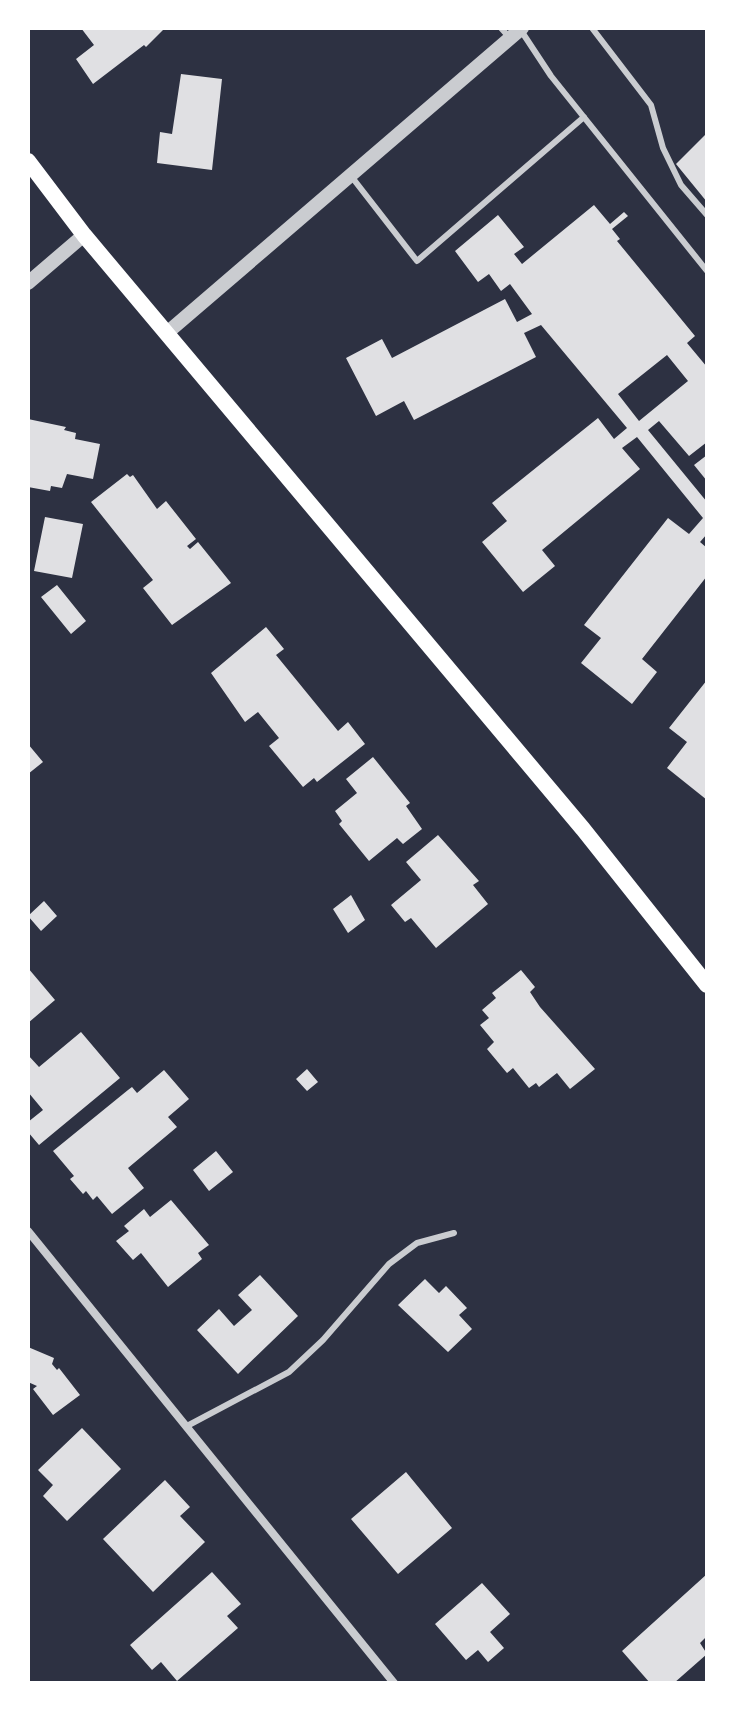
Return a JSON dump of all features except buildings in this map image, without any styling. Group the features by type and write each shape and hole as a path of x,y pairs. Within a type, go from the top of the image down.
{"main road":[{"path":"28,161 84,235 583,829 707,985"}],"street":[{"path":"168,332 513,31"},
{"path":"28,283 84,235"},
{"path":"28,1231 394,1683"}],"lane":[{"path":"592,28 651,105 663,148 681,185 707,215"},
{"path":"513,31 707,271"},
{"path":"350,175 417,261 584,117"},
{"path":"187,1426 289,1372 323,1340 389,1264 417,1243 454,1233"}]}
